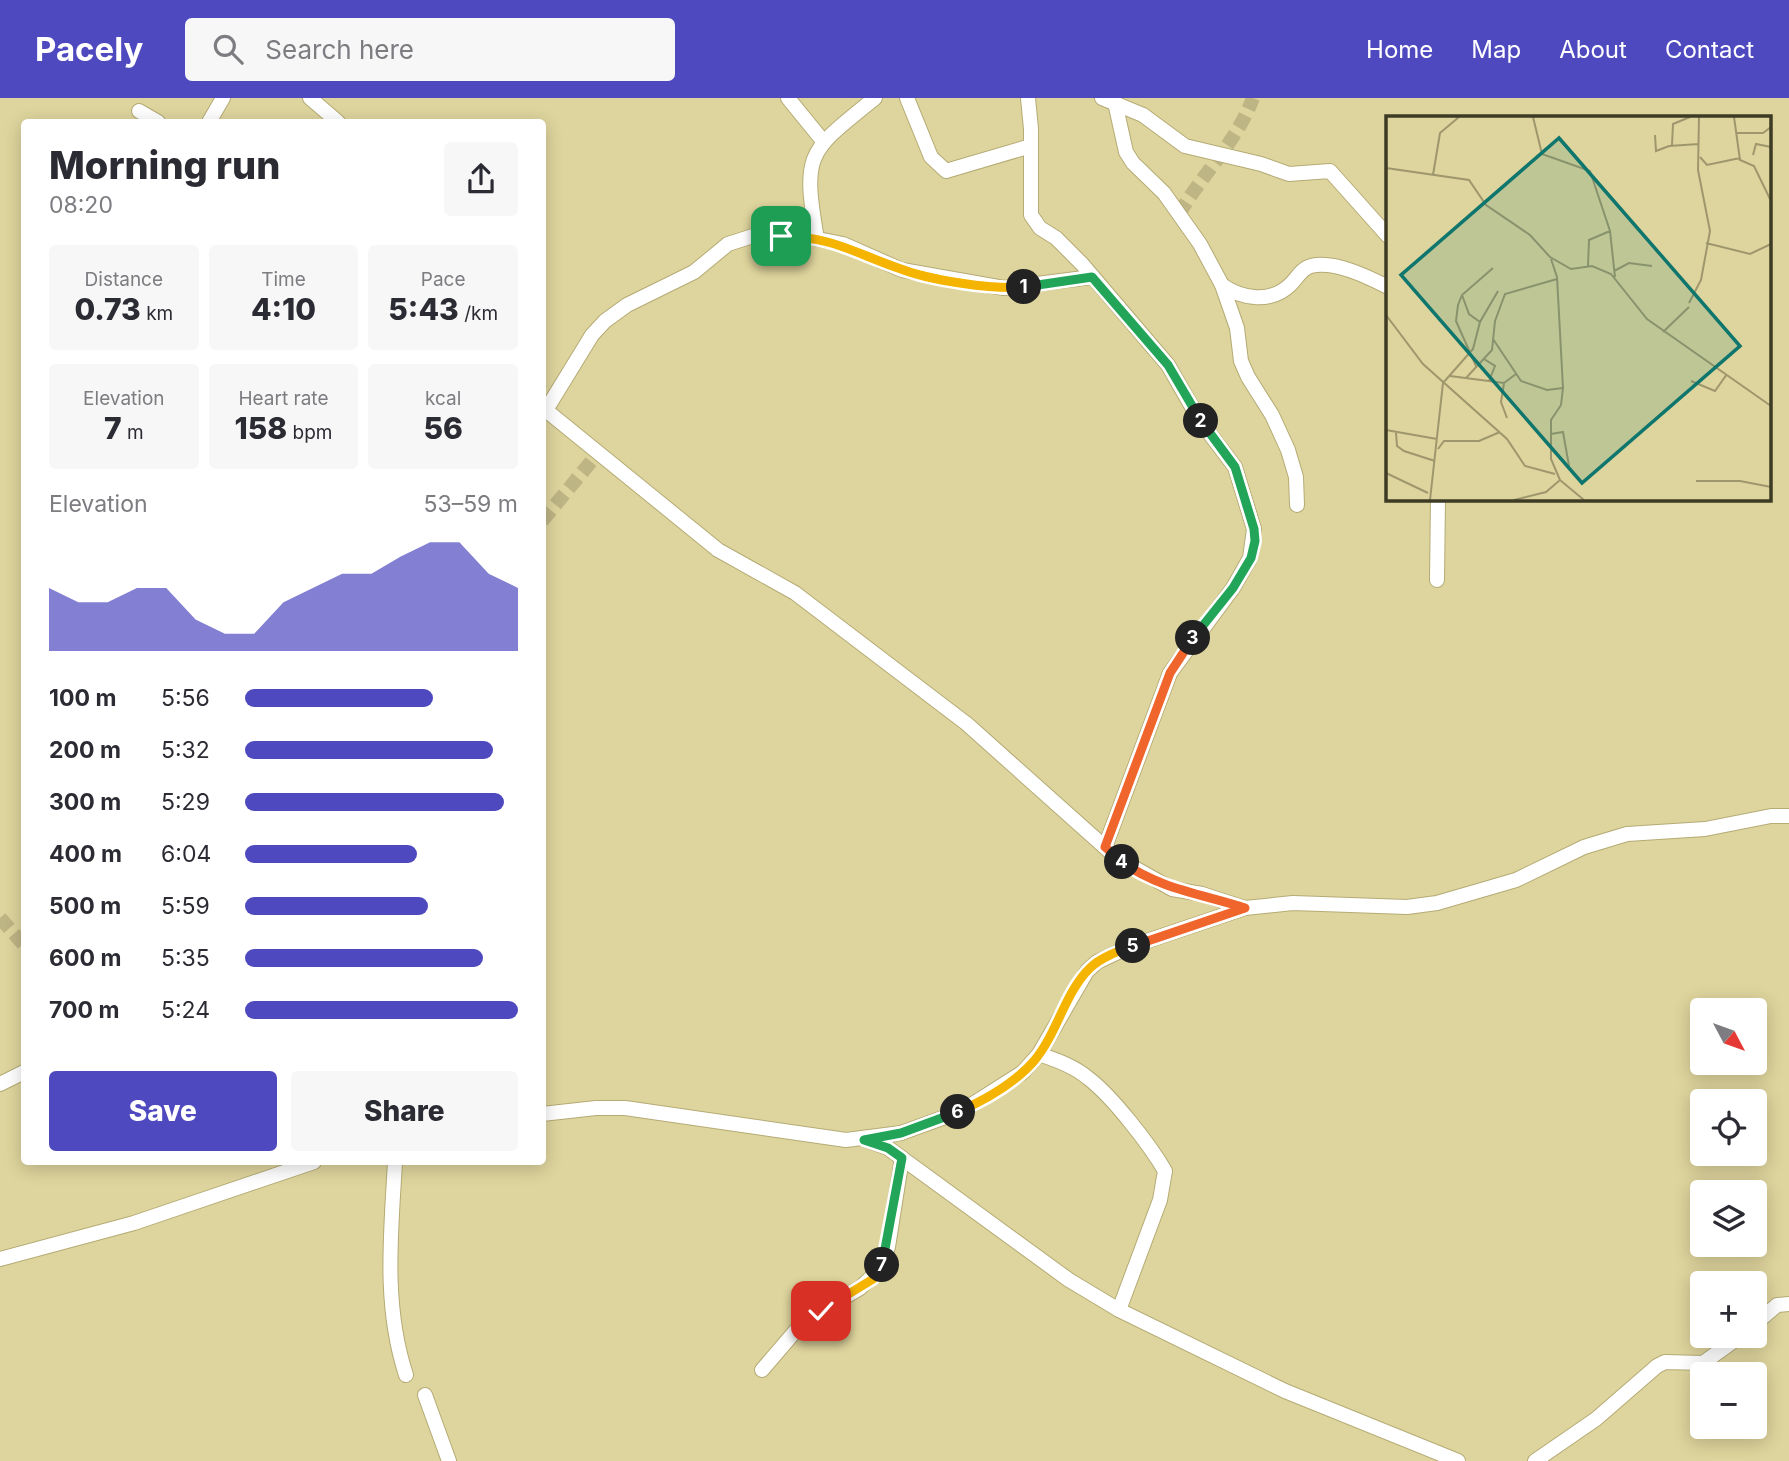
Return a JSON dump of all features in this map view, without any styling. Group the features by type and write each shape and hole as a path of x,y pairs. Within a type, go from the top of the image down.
{"street":[{"path":"211,119 223,98"},
{"path":"310,98 334,119"},
{"path":"788,98 823,141"},
{"path":"817,239 809,187 813,157 823,141 875,98"},
{"path":"906,98 931,157 946,172 1031,146"},
{"path":"1028,98 1030,182 1035,223 1056,238 1168,365 1200,421 1228,457 1238,477 1254,529 1254,548 1245,568 1170,673 1105,847"},
{"path":"1110,99 1143,115 1185,146 1261,164 1289,174 1330,172 1386,234"},
{"path":"1110,99 1126,152 1133,163 1164,192 1200,244 1222,285 1237,328 1241,361 1272,415 1288,450 1296,477 1297,505"},
{"path":"139,111 153,119"},
{"path":"546,406 592,335 626,304 694,272 728,244 756,235 817,239 843,244 902,270 1004,288 1092,277"},
{"path":"1222,285 1243,298 1259,297 1287,287 1306,267 1314,265 1342,269 1386,286"},
{"path":"546,411 718,550 795,593 967,724 1133,869 1171,889 1202,894 1245,908"},
{"path":"1437,580 1438,500"},
{"path":"546,1114 625,1108 683,1119 755,1125 832,1138 864,1140 901,1133 962,1111 1013,1081 1039,1054 1091,966 1129,947 1245,908 1293,903 1407,907 1437,903 1516,880 1584,847 1627,834 1704,829 1771,816 1789,816"},
{"path":"1039,1054 1063,1063 1096,1084 1148,1145 1165,1171 1160,1200 1118,1310"},
{"path":"0,1084 21,1074"},
{"path":"864,1140 888,1148 1058,1272 1118,1310 1285,1391 1458,1461"},
{"path":"762,1370 804,1321 860,1288 878,1271 888,1247 902,1158"},
{"path":"0,1259 135,1223 305,1165"},
{"path":"395,1165 388,1266 397,1347 406,1375"},
{"path":"1767,1314 1777,1305 1789,1304"},
{"path":"1535,1461 1597,1419 1648,1371 1665,1362 1703,1363 1724,1348"},
{"path":"425,1395 449,1461"}],"tunnel":[{"path":"1179,214 1238,129 1253,98"},
{"path":"546,516 599,452"},
{"path":"0,918 21,942"}],"route":[{"path":"781,236 803,236 843,244 902,270 1004,288 1092,277 1168,365 1200,421 1235,467 1254,529 1255,541 1251,558 1233,588 1170,673 1105,847 1133,869 1171,889 1202,894 1245,908 1195,928 1129,947 1097,962 1087,971 1036,1059 1013,1081 989,1097 940,1120 901,1133 864,1140 888,1148 902,1158 888,1247 882,1265 873,1279 821,1311"}]}
